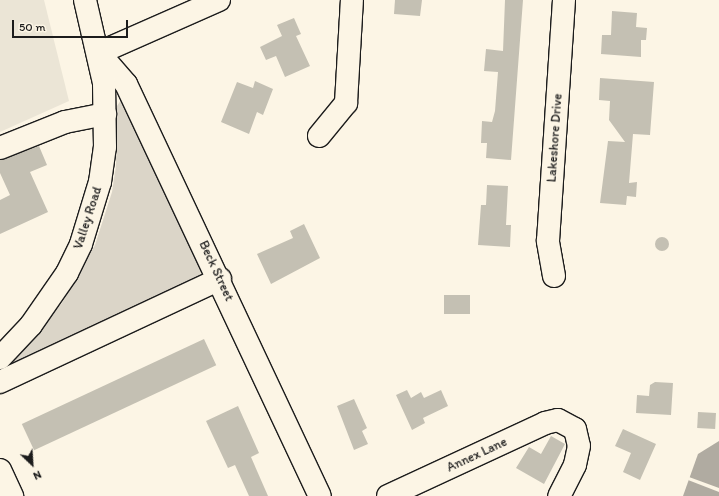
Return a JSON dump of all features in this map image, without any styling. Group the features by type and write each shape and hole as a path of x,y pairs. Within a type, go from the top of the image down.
{"street":[{"name":"Valley Road","path":"0,358 49,301 81,244 100,182 105,114 99,53 85,0"},
{"path":"99,53 219,0"},
{"path":"320,136 346,103 352,0"},
{"name":"Lakeshore Drive","path":"554,276 548,241 564,0"},
{"name":"Beck Street","path":"99,53 123,79 220,279 320,496"},
{"path":"0,148 65,122 105,114"},
{"path":"0,382 220,279"},
{"name":"Annex Lane","path":"388,496 544,423 558,420 568,423 578,438 578,456 559,496"},
{"path":"0,470 12,496"}],"shaded area":[{"path":"0,0 44,0 69,101 0,132"},
{"path":"121,100 203,267 199,277 6,367 62,303 95,245 112,192 116,166 117,106"},
{"path":"719,441 719,496 683,496 698,454"}],"pier":[{"path":"689,477 719,488 719,492 688,480"}],"building":[{"path":"395,0 422,0 420,16 394,14"},
{"path":"505,0 523,0 511,160 486,158 487,143 481,143 482,121 492,122 495,111 498,72 484,71 486,49 503,51"},
{"path":"612,11 637,13 636,27 647,28 646,40 641,40 641,57 601,54 602,35 611,35"},
{"path":"294,18 301,34 296,36 310,66 285,77 276,56 266,60 260,47 282,36 277,25"},
{"path":"600,78 654,82 650,135 633,134 629,183 637,182 636,197 627,196 626,205 600,203 608,141 625,142 609,120 610,101 599,100"},
{"path":"255,81 273,89 263,115 257,112 249,134 221,122 237,82 253,88"},
{"path":"39,146 47,165 30,172 48,212 0,234 0,200 10,195 0,173 0,160"},
{"path":"487,185 508,186 506,225 511,225 510,247 478,245 481,205 486,205"},
{"path":"304,224 320,258 271,284 257,254 293,238 290,231"},
{"path":"659,237 665,237 669,241 669,247 665,251 659,251 655,247 655,241"},
{"path":"444,295 470,295 470,314 444,314"},
{"path":"204,339 216,365 34,450 22,424"},
{"path":"655,382 673,383 671,415 636,413 637,395 649,396 650,385"},
{"path":"407,390 411,398 421,392 424,398 441,390 448,406 423,418 425,423 412,430 396,395"},
{"path":"354,399 367,428 362,431 368,444 354,450 337,406"},
{"path":"238,406 259,453 251,457 268,496 249,496 235,465 228,468 206,421"},
{"path":"698,412 716,413 715,429 697,428"},
{"path":"623,429 656,444 640,480 623,472 631,453 615,446"},
{"path":"551,436 565,444 544,484 516,468 529,447 541,454"}]}
